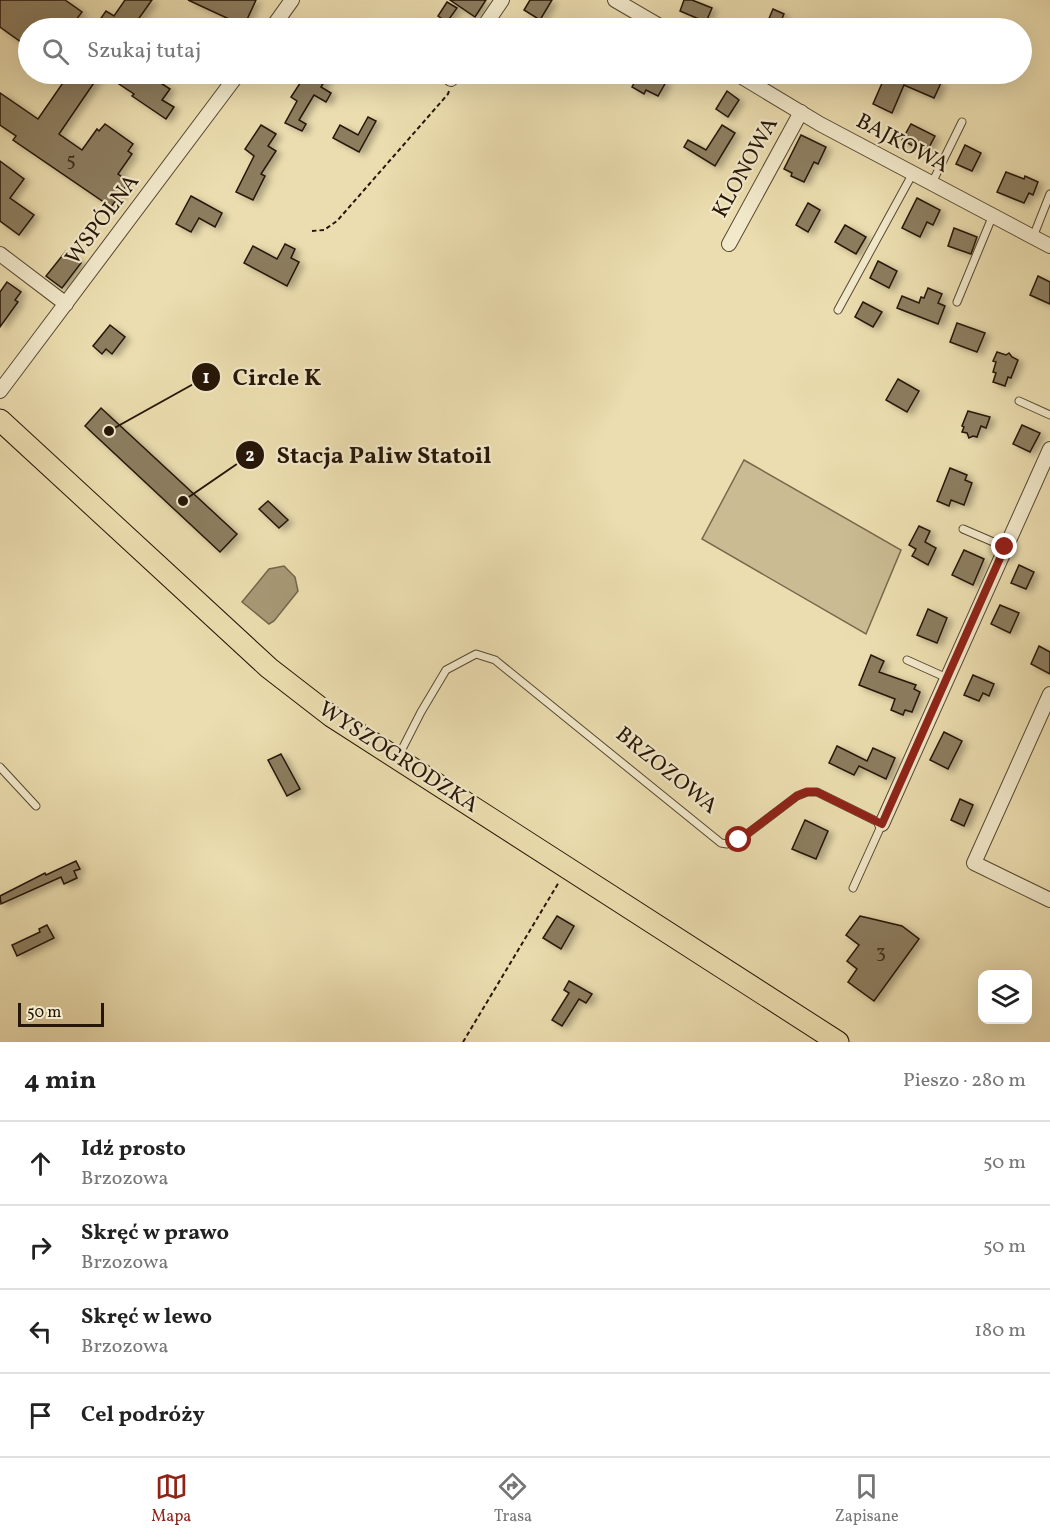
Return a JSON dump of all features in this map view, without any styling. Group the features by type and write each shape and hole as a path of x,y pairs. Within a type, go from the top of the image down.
{"main road":[{"name":"WYSZOGRODZKA","path":"0,420 269,668 331,716 837,1042"}],"street":[{"path":"279,18 292,0"},
{"path":"490,18 502,0"},
{"path":"615,0 646,18"},
{"name":"WSPÓLNA","path":"0,391 231,84"},
{"name":"BAJKOWA","path":"754,84 801,112 1050,246"},
{"name":"KLONOWA","path":"729,244 801,112"},
{"path":"0,254 66,304"},
{"path":"882,824 1050,449"},
{"path":"1050,694 974,863 1050,900"}],"lane":[{"path":"932,183 962,122"},
{"path":"838,310 913,173"},
{"path":"1033,237 1050,194"},
{"path":"957,302 993,215"},
{"path":"1018,400 1050,415"},
{"path":"963,529 1005,547"},
{"name":"BRZOZOWA","path":"397,759 446,670 476,654 495,660 721,843 739,840 797,796 807,792 817,792 882,824"},
{"path":"907,660 947,678"},
{"path":"0,767 36,806"},
{"path":"853,888 882,824"}],"path":[{"path":"312,231 324,230 337,221 448,94 451,84"},
{"path":"464,1042 568,868"}],"shaded area":[{"path":"744,460 901,550 866,634 702,539"},
{"path":"284,566 295,577 298,591 269,624 242,602 269,569"}],"building":[{"path":"0,0 65,0 82,12 78,18 18,18 18,40 0,27"},
{"path":"125,0 152,0 139,18 101,18 106,11 114,16"},
{"path":"188,0 256,0 248,18 227,18"},
{"path":"450,0 486,0 475,17"},
{"path":"530,0 552,0 541,18 537,18 524,10"},
{"path":"684,0 692,0 712,8 708,18 697,18 680,11"},
{"path":"447,2 457,8 450,18 438,16"},
{"path":"773,9 784,14 782,18 769,18"},
{"path":"62,84 93,84 59,134 82,150 97,129 99,131 105,124 133,144 128,151 132,154 118,174 129,182 111,207 13,140 16,136 0,125 0,93 38,119"},
{"path":"119,84 162,84 170,89 162,100 174,107 166,119 132,96 134,94"},
{"path":"299,84 323,84 321,87 331,93 326,102 314,95 299,120 306,124 302,131 285,123 297,101 291,97"},
{"path":"634,84 665,84 658,96 646,90 644,94 632,87"},
{"path":"882,84 941,84 934,98 904,85 892,113 873,104"},
{"path":"727,91 739,100 728,117 716,109"},
{"path":"368,117 376,121 359,152 333,138 340,125 358,135"},
{"path":"911,124 935,136 926,153 902,140"},
{"path":"261,125 276,134 268,146 276,151 261,174 265,176 253,200 236,192 254,156 245,149"},
{"path":"722,125 735,133 715,166 684,147 688,140 706,150"},
{"path":"801,135 826,147 818,164 814,162 804,182 791,176 792,173 784,169"},
{"path":"965,145 981,153 972,171 956,164"},
{"path":"0,161 24,179 10,198 34,215 19,235 0,221"},
{"path":"1006,172 1024,179 1025,176 1038,182 1033,195 1029,193 1024,203 997,192"},
{"path":"191,196 222,213 215,227 199,218 191,232 176,224"},
{"path":"917,198 940,210 933,225 927,222 920,237 902,228"},
{"path":"808,203 820,210 808,232 796,225"},
{"path":"845,225 866,237 856,254 835,242"},
{"path":"954,228 977,237 971,254 948,246"},
{"path":"285,244 295,249 291,258 299,262 287,286 244,263 253,246 277,259"},
{"path":"66,251 81,263 62,288 46,276"},
{"path":"878,261 897,271 889,288 870,278"},
{"path":"1038,276 1050,282 1050,304 1030,295"},
{"path":"7,282 21,292 15,300 18,302 0,327 0,292"},
{"path":"928,288 942,294 938,303 945,306 938,324 897,308 902,296 919,303"},
{"path":"863,302 882,312 873,327 855,317"},
{"path":"957,323 985,333 977,352 950,342"},
{"path":"110,325 125,337 112,354 106,349 102,354 93,346"},
{"path":"997,352 1006,355 1009,353 1018,360 1005,386 993,382 996,362 993,361"},
{"path":"898,379 919,391 907,412 886,400"},
{"path":"101,408 237,534 220,552 85,426"},
{"path":"968,411 990,417 986,428 981,426 977,437 969,438 967,433 962,432"},
{"path":"1022,425 1040,433 1030,452 1013,444"},
{"path":"950,468 967,475 965,480 972,483 964,505 951,500 949,506 937,501"},
{"path":"268,501 288,520 279,528 259,509"},
{"path":"919,526 930,531 925,542 936,548 928,565 912,556 916,549 909,545"},
{"path":"964,550 984,559 973,585 952,575"},
{"path":"1019,565 1034,572 1026,589 1011,583"},
{"path":"1000,605 1019,613 1010,633 991,624"},
{"path":"928,609 947,618 937,643 917,635"},
{"path":"1039,646 1050,652 1050,674 1031,664"},
{"path":"871,655 884,661 879,672 916,685 914,689 920,692 912,712 905,710 903,715 891,710 895,699 859,685"},
{"path":"973,675 994,684 989,696 983,693 979,701 964,695"},
{"path":"944,732 962,741 948,769 930,760"},
{"path":"837,746 867,761 873,748 895,758 886,779 859,766 854,775 829,763"},
{"path":"281,754 300,789 287,796 268,760"},
{"path":"960,799 973,805 964,826 951,820"},
{"path":"805,820 828,831 816,859 792,849"},
{"path":"76,861 80,869 74,871 77,878 64,884 61,877 1,904 0,896 45,873 46,875"},
{"path":"557,916 574,926 561,949 543,938"},
{"path":"860,916 902,926 919,939 874,1001 848,982 857,969 847,961 859,945 846,935"},
{"path":"47,925 54,938 17,956 12,945 40,932 39,929"},
{"path":"569,981 592,994 586,1003 579,999 562,1026 552,1020 569,993 564,990"}],"place":[{"name":"Circle K","path":"109,431"},
{"name":"Stacja Paliw Statoil","path":"183,501"}],"route":[{"path":"739,840 797,796 807,792 817,792 882,824 1005,547"}]}
